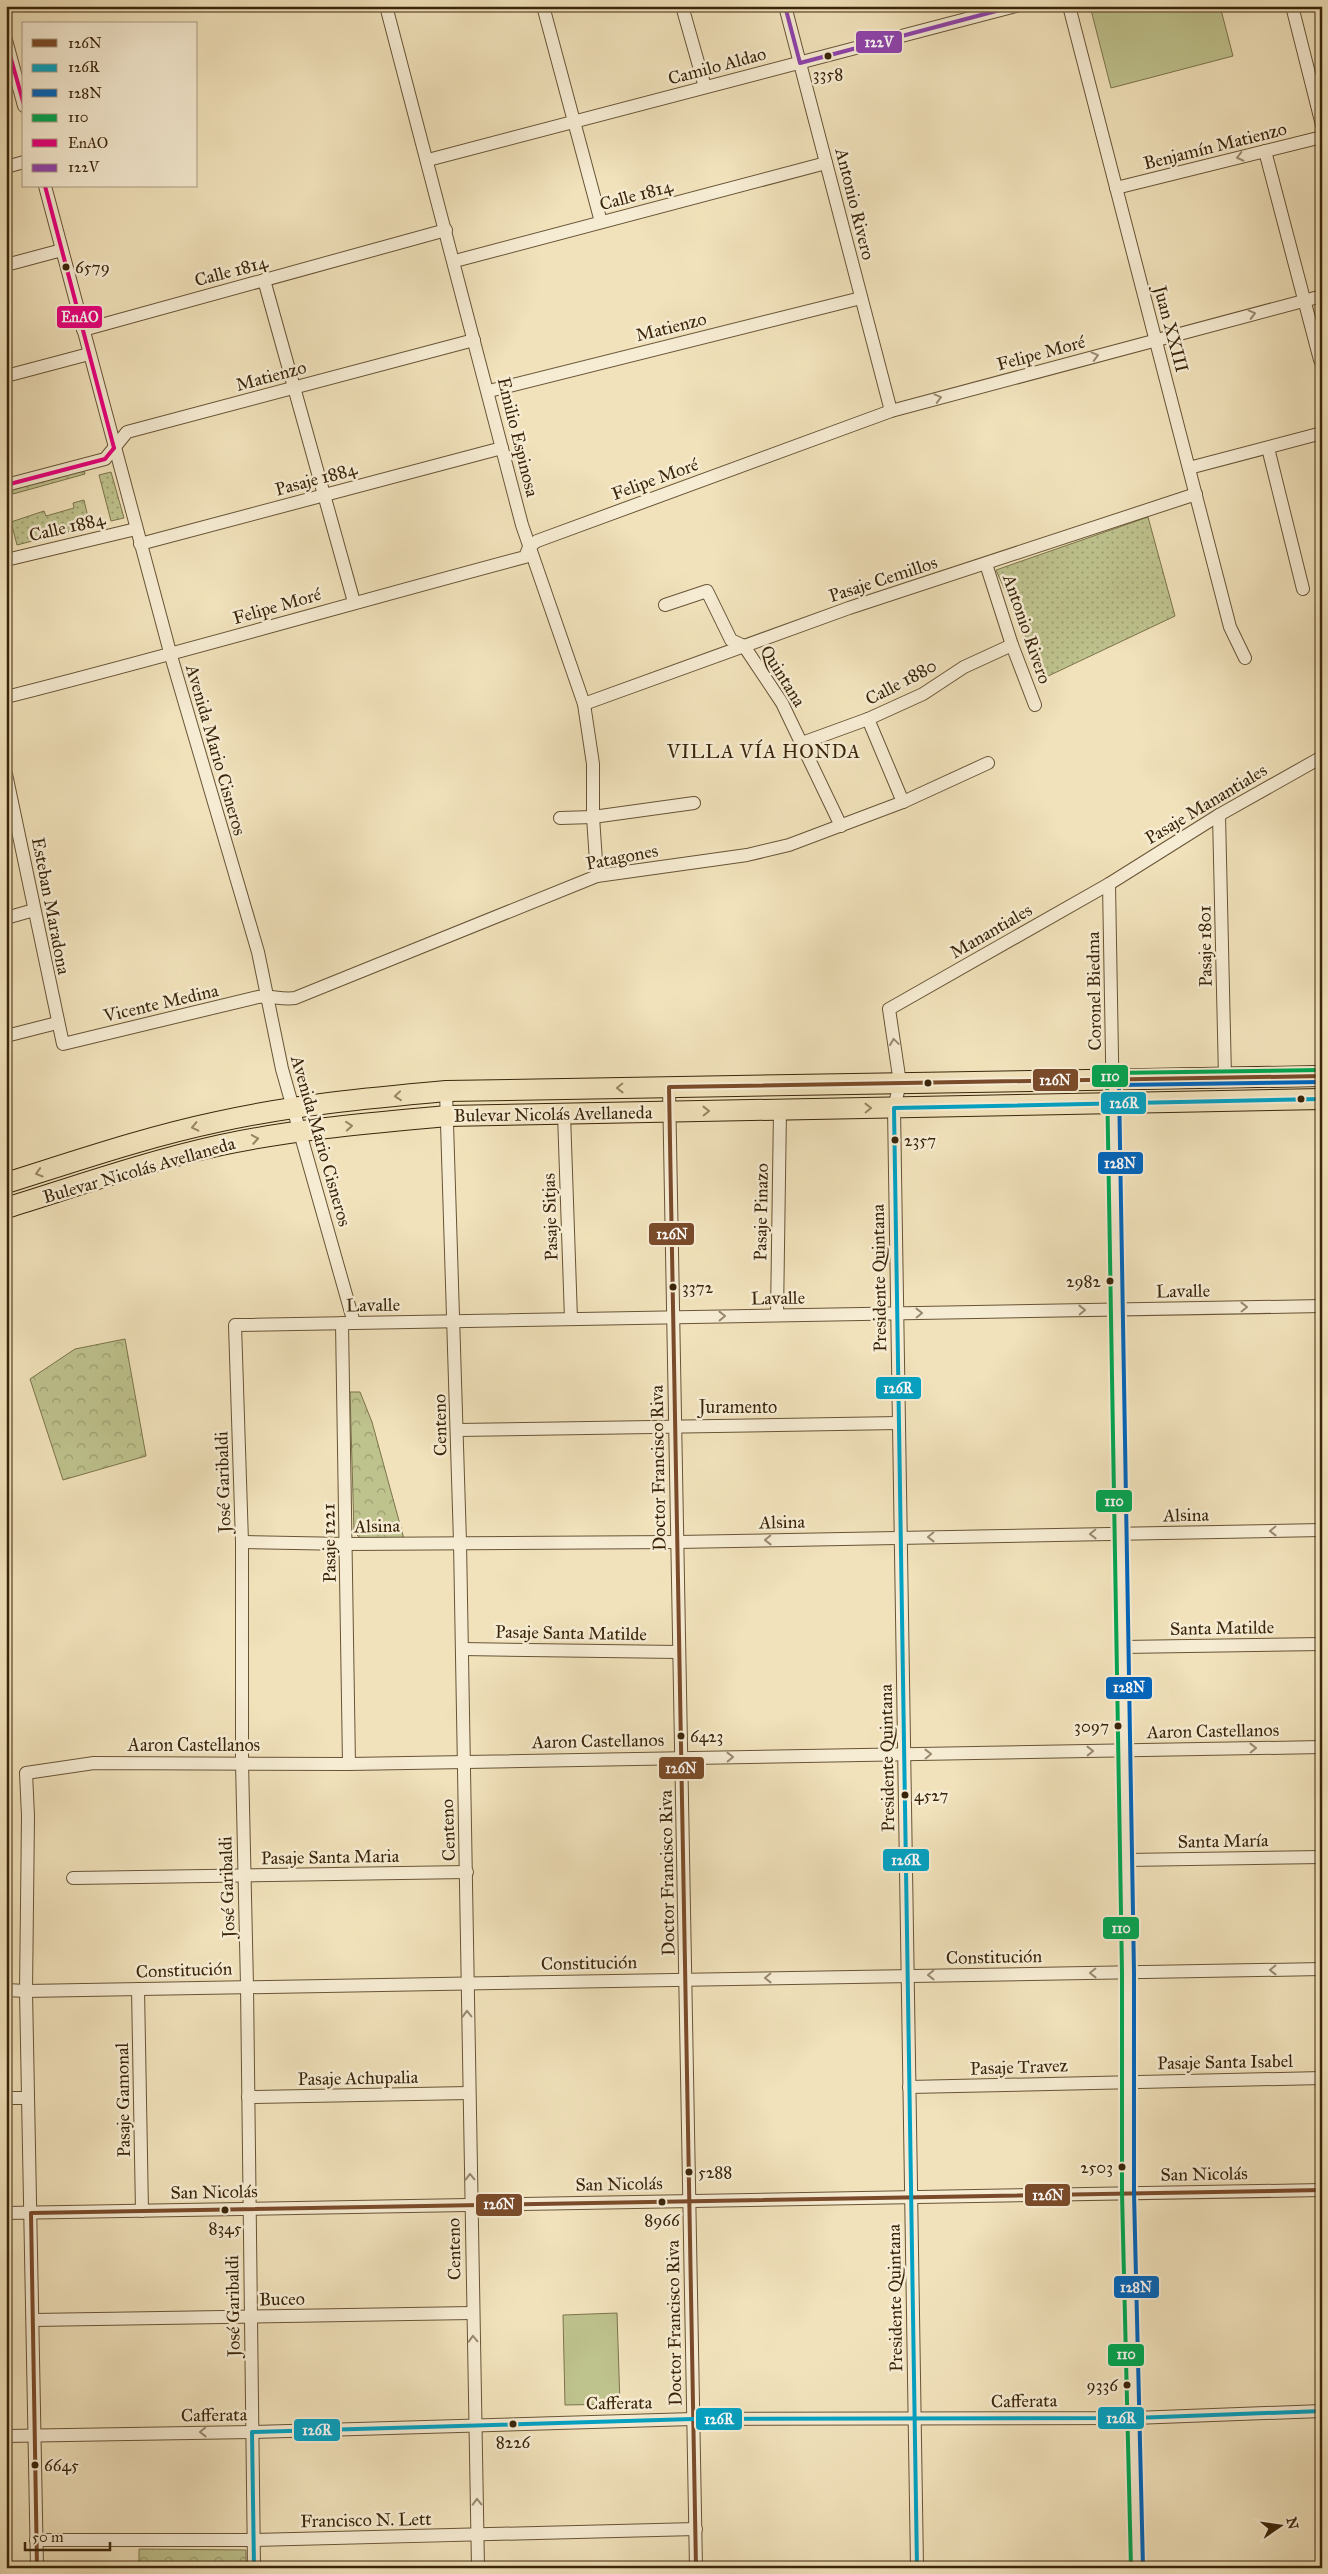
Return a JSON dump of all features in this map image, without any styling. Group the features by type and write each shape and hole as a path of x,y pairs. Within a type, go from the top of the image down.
{"main road":[{"name":"Bulevar Nicolás Avellaneda","path":"6,1183 179,1131 294,1107 446,1091 1322,1076"},
{"name":"Bulevar Nicolás Avellaneda","path":"6,1208 183,1154 301,1131 447,1116 1322,1099"}],"street":[{"name":"Emilio Espinosa","path":"386,6 455,261 529,547 584,704 593,764 593,817 597,876"},
{"path":"543,6 601,222"},
{"path":"682,6 705,87"},
{"name":"Antonio Rivero","path":"785,6 891,411"},
{"name":"Camilo Aldao","path":"428,160 1016,6"},
{"name":"Juan XXIII","path":"1069,6 1230,627 1245,658"},
{"path":"1292,6 1322,124"},
{"path":"6,40 22,99"},
{"name":"Benjamín Matienzo","path":"1116,188 1322,137"},
{"path":"1265,151 1320,360"},
{"path":"6,167 22,163"},
{"name":"Calle 1814","path":"455,261 826,163"},
{"name":"Avenida Mario Cisneros","path":"46,188 170,656 258,952 282,1069 301,1131 348,1323"},
{"name":"Calle 1814","path":"83,330 446,230"},
{"path":"6,265 62,250"},
{"path":"264,280 354,602"},
{"name":"Felipe Moré","path":"6,697 170,656 354,602 525,557 529,547 546,538 891,411 1322,296"},
{"name":"Matienzo","path":"488,391 861,298"},
{"name":"Matienzo","path":"114,448 127,432 474,340"},
{"path":"6,376 89,354"},
{"path":"1189,468 1322,434"},
{"path":"6,485 106,459 114,448"},
{"name":"Pasaje 1884","path":"140,544 502,448"},
{"path":"1268,448 1304,589"},
{"name":"Pasaje Cemillos","path":"584,704 849,608 1196,494"},
{"name":"Calle 1884","path":"6,560 136,529"},
{"name":"Antonio Rivero","path":"986,564 1012,645 1035,705"},
{"name":"Quintana","path":"665,605 707,591 731,640 744,646 782,703 841,826"},
{"name":"Calle 1880","path":"802,743 868,719 924,694 964,667 1012,645"},
{"path":"868,719 903,802"},
{"name":"Pasaje Manantiales","path":"1109,884 1219,814 1322,757"},
{"name":"Patagones","path":"267,996 280,1000 295,998 597,876 747,855 789,845 903,802 988,762"},
{"name":"Esteban Maradona","path":"6,774 10,814 34,910 63,1044"},
{"path":"560,818 593,817 694,803"},
{"name":"Pasaje 1801","path":"1219,814 1225,1077"},
{"name":"Manantiales","path":"889,1009 1109,884"},
{"name":"Coronel Biedma","path":"1109,884 1128,1972 1128,2193 1137,2568"},
{"path":"6,918 34,910"},
{"name":"Vicente Medina","path":"63,1044 267,996"},
{"name":"Presidente Quintana","path":"889,1009 900,1083 894,1108 917,2568"},
{"path":"6,1036 57,1023"},
{"name":"Doctor Francisco Riva","path":"669,1087 696,2568"},
{"name":"Centeno","path":"446,1091 455,1321 460,1542 467,1872 472,2313 478,2568"},
{"name":"Pasaje Pinazo","path":"777,1315 780,1110"},
{"name":"Pasaje Sitjas","path":"564,1114 572,1319"},
{"name":"Lavalle","path":"235,1325 1322,1306"},
{"name":"Pasaje 1221","path":"348,1323 347,1544 349,1764"},
{"name":"José Garibaldi","path":"235,1325 242,1542 243,1876 247,1986 254,2568"},
{"name":"Juramento","path":"457,1430 675,1425 899,1423"},
{"name":"Alsina","path":"242,1542 347,1544 677,1542 1322,1530"},
{"name":"Santa Matilde","path":"1122,1647 1322,1644"},
{"name":"Pasaje Santa Matilde","path":"462,1650 679,1652"},
{"name":"Aaron Castellanos","path":"26,1991 28,1816 26,1773 94,1763 242,1762 349,1764 1322,1747"},
{"name":"Santa María","path":"1126,1860 1322,1857"},
{"name":"Pasaje Santa Maria","path":"73,1878 467,1872"},
{"name":"Constitución","path":"6,1990 1322,1969"},
{"name":"Pasaje Gamonal","path":"138,1989 142,2211"},
{"path":"26,1991 36,2568"},
{"name":"Pasaje Santa Isabel","path":"1129,2081 1322,2078"},
{"name":"Pasaje Travez","path":"909,2087 1129,2081"},
{"name":"Pasaje Achupalia","path":"248,2097 469,2093"},
{"path":"6,2098 28,2098"},
{"name":"San Nicolás","path":"6,2213 1322,2190"},
{"name":"Buceo","path":"33,2320 472,2313"},
{"name":"Cafferata","path":"6,2436 252,2432 694,2419 915,2420 1134,2418 1322,2411"},
{"name":"Francisco N. Lett","path":"36,2540 253,2540 696,2529"}],"green space":[{"path":"1090,6 1220,6 1233,56 1111,88"},
{"path":"84,469 85,474 13,494 11,489"},
{"path":"111,472 124,518 111,521 99,475"},
{"path":"84,500 90,526 17,545 11,522 44,511 46,516 74,508 73,503"},
{"path":"1148,517 1175,616 1044,678 996,570"},
{"path":"125,1339 146,1456 63,1480 30,1379 75,1349"},
{"path":"350,1392 360,1392 372,1422 404,1539 362,1540 354,1532"},
{"path":"617,2313 620,2404 565,2405 563,2315"},
{"path":"139,2549 246,2550 246,2568 139,2568"}],"transit line":[{"name":"122V","path":"785,6 800,63 1015,6"},
{"name":"EnAO","path":"6,41 22,98"},
{"name":"EnAO","path":"46,188 114,448"},
{"name":"EnAO","path":"6,485 105,459 114,448"},
{"name":"110","path":"1131,2568 1122,2193 1122,1973 1107,1078 1113,1073 1322,1070"},
{"name":"126N","path":"696,2568 669,1087 1322,1076"},
{"name":"128N","path":"1143,2568 1134,2193 1134,1973 1119,1085 1322,1082"},
{"name":"126R","path":"917,2568 894,1108 1322,1099"},
{"name":"126N","path":"37,2568 31,2213 1322,2190"},
{"name":"126R","path":"254,2568 252,2432 693,2419 1134,2418 1322,2411"}],"place":[{"name":"3358","path":"828,56"},
{"name":"6579","path":"66,267"},
{"name":"2357","path":"895,1140"},
{"name":"2982","path":"1110,1281"},
{"name":"3372","path":"673,1287"},
{"name":"3097","path":"1118,1726"},
{"name":"6423","path":"681,1736"},
{"name":"4527","path":"905,1795"},
{"name":"2503","path":"1122,2167"},
{"name":"5288","path":"689,2172"},
{"name":"8966","path":"662,2202"},
{"name":"8345","path":"225,2210"},
{"name":"9336","path":"1127,2385"},
{"name":"8226","path":"513,2424"},
{"name":"6645","path":"35,2465"}],"district":[{"name":"VILLA VÍA HONDA","path":"764,751"}]}
